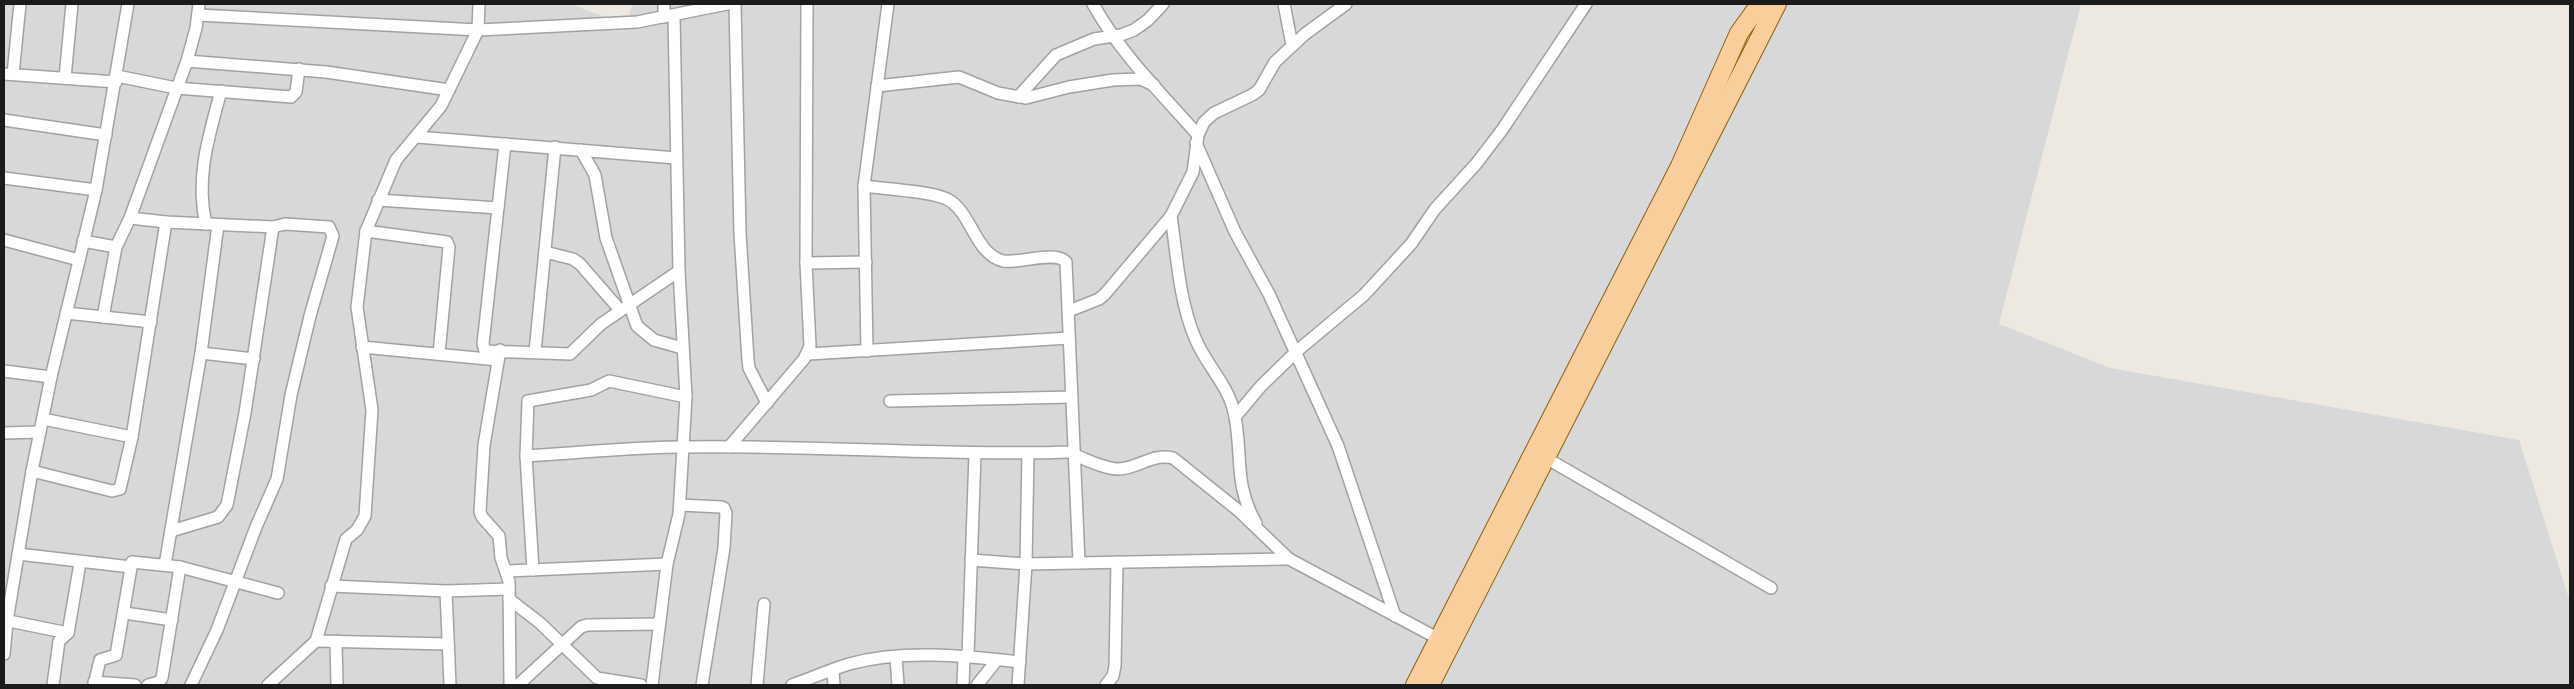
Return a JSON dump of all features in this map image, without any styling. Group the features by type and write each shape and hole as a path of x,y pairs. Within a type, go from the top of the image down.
{"main road":[{"path":"1415,685 1680,166 1739,33 1760,4"},
{"path":"1430,685 1776,4"}],"street":[{"path":"20,4 8,74 116,79 176,88 291,97 296,92 299,69"},
{"path":"65,78 72,4"},
{"path":"5,621 51,376 96,190 128,4"},
{"path":"268,685 316,641 346,539 361,524 366,506 365,496 372,410 357,307 366,231 396,160 441,106 449,90 478,30 479,4"},
{"path":"652,685 666,564 680,505 686,397 682,348 669,16 664,4"},
{"path":"103,317 116,247 130,218 187,61 198,10 478,30 589,26 669,16 727,4"},
{"path":"734,4 740,233 748,360 755,380 767,403"},
{"path":"729,446 809,354 806,263 808,4"},
{"path":"867,351 864,186 888,4"},
{"path":"1093,4 1113,36 1197,139 1235,232 1269,294 1297,351 1338,446 1395,616"},
{"path":"1018,97 1056,55 1094,39 1113,36 1141,26 1163,4"},
{"path":"1284,4 1292,45"},
{"path":"1069,311 1099,299 1105,294 1171,216 1194,172 1197,139 1209,116 1259,90 1269,68 1292,45 1346,4"},
{"path":"1235,417 1261,386 1297,351 1364,295 1411,244 1435,209 1476,164 1502,130 1586,4"},
{"path":"187,61 299,69 449,90"},
{"path":"877,86 959,77 998,93 1018,97 1032,97 1069,87 1113,80 1140,79 1154,85"},
{"path":"165,565 201,353 212,224 202,202 204,154 221,91"},
{"path":"4,120 106,135"},
{"path":"417,137 676,158"},
{"path":"499,355 485,350 483,347 506,144"},
{"path":"535,352 555,148"},
{"path":"581,150 595,175 606,238 625,307 636,326 645,335 662,344 682,348"},
{"path":"4,178 96,190"},
{"path":"864,186 948,200 965,218 984,248 1003,261 1056,257 1063,259 1066,264 1079,563"},
{"path":"378,200 498,208"},
{"path":"1171,216 1187,319 1203,356 1232,406 1235,417 1238,470 1242,488 1250,513 1263,534"},
{"path":"130,218 166,222 273,227 285,224 329,227 333,236 310,316 293,386 277,479 218,630 191,685"},
{"path":"32,471 116,491 120,489 132,437 166,222"},
{"path":"171,530 218,517 225,510 254,359 273,227"},
{"path":"366,231 448,242 439,354"},
{"path":"4,240 79,260"},
{"path":"83,241 116,247"},
{"path":"545,252 573,259 625,307"},
{"path":"806,263 866,262"},
{"path":"362,347 439,354 499,355 535,352 570,354 601,324 679,271"},
{"path":"66,313 151,322"},
{"path":"809,354 1069,338"},
{"path":"201,353 254,359"},
{"path":"499,355 484,445 480,512 482,518 499,536 501,558 507,571 510,685"},
{"path":"4,372 51,376"},
{"path":"533,570 526,456 528,401 591,390 609,381 686,397"},
{"path":"890,401 1072,397"},
{"path":"43,419 132,437"},
{"path":"4,434 40,432"},
{"path":"526,456 682,446 828,448 975,454 1074,453 1110,468 1119,469 1158,457 1172,458 1240,511 1289,559 1439,640"},
{"path":"1018,685 1026,564 1028,453"},
{"path":"962,685 966,656 975,454"},
{"path":"1546,458 1771,588"},
{"path":"680,505 721,507 724,508 726,513 724,548 702,685"},
{"path":"18,554 80,563 131,567"},
{"path":"971,560 1026,564 1289,559"},
{"path":"135,685 94,684 100,660 116,655 125,613 132,562 180,567 278,593"},
{"path":"1106,685 1113,676 1115,666 1117,562"},
{"path":"53,685 59,641 68,633 80,563"},
{"path":"507,571 666,564"},
{"path":"148,685 159,682 162,678 180,567"},
{"path":"331,586 509,594 597,678 642,685"},
{"path":"446,590 450,685"},
{"path":"757,685 764,604"},
{"path":"4,606 4,654"},
{"path":"125,613 172,620"},
{"path":"5,621 68,633"},
{"path":"518,685 562,646 574,632 587,625 659,624"},
{"path":"316,641 448,644"},
{"path":"336,642 337,685"},
{"path":"792,685 850,664 896,657 966,656 1020,662"},
{"path":"896,657 898,685"},
{"path":"977,685 997,660"},
{"path":"833,670 834,685"}],"shaded area":[{"path":"4,4 571,4 627,26 632,4 2081,4 1999,324 2110,368 2519,440 2570,602 2570,685 4,685"}]}
